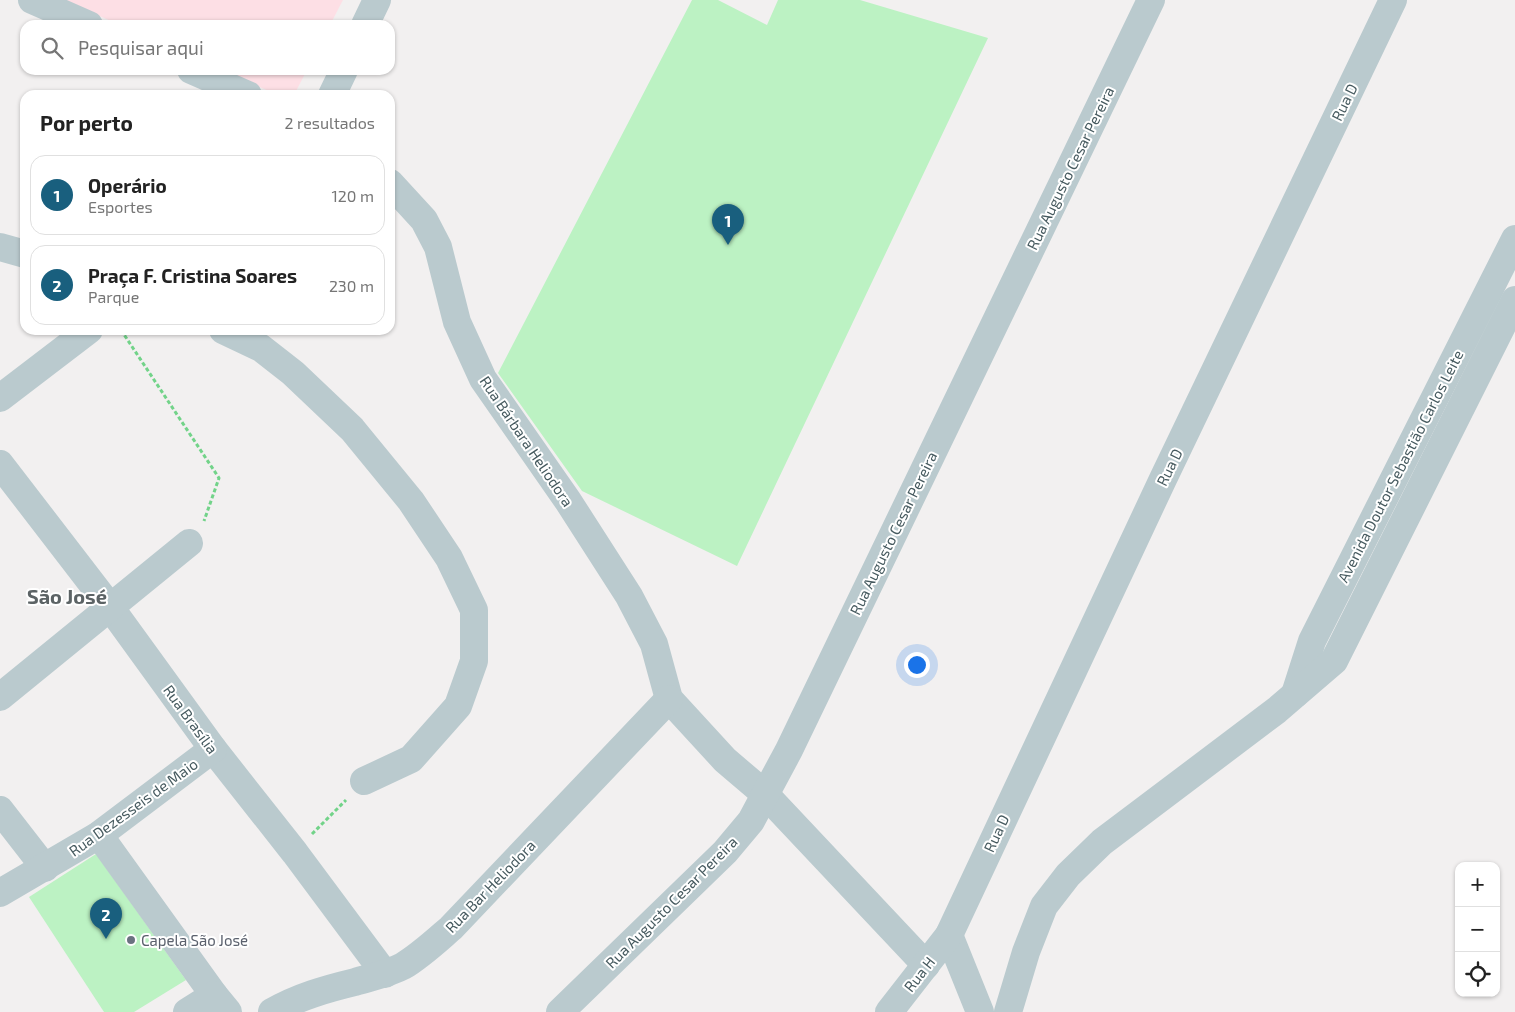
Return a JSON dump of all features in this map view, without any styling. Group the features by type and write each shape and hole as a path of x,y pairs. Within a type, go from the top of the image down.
{"street":[{"path":"32,0 78,20"},
{"path":"368,20 377,0"},
{"name":"Rua Augusto Cesar Pereira","path":"560,1012 725,852 751,821 789,750 1151,0"},
{"name":"Rua D","path":"949,935 1163,479 1393,0"},
{"path":"202,75 237,90"},
{"path":"334,90 342,75"},
{"name":"Rua Bárbara Heliodora","path":"395,188 424,220 438,247 457,322 483,379 568,501 629,596 654,644 669,700"},
{"name":"Avenida Doutor Sebastião Carlos Leite","path":"1294,696 1312,641 1358,551 1506,278 1515,239"},
{"path":"0,247 20,253"},
{"name":"Avenida Doutor Sebastião Carlos Leite","path":"1008,1012 1026,952 1044,906 1068,875 1102,842 1294,696 1334,661 1515,300"},
{"path":"0,398 82,335"},
{"path":"234,335 261,348 293,373 352,429 411,501 449,558 474,610 474,661 458,706 411,759 364,781"},
{"name":"Rua Brasília","path":"0,464 110,607 213,749 385,974"},
{"path":"0,697 189,543"},
{"path":"1358,551 1383,563"},
{"path":"669,700 725,760 765,794 926,965"},
{"name":"Rua Bar Heliodora","path":"272,1012 291,1001 320,991 385,974 402,967 451,928 669,700"},
{"name":"Rua Dezesseis de Maio","path":"0,894 99,835 213,749"},
{"path":"0,810 45,868"},
{"path":"99,835 221,1003 187,1012"},
{"path":"949,935 980,1012"},
{"name":"Rua H","path":"889,1012 949,935"}],"path":[{"path":"124,335 220,478 208,516"},
{"path":"294,853 364,781"}],"shaded area":[{"path":"63,0 343,0 333,20 109,20"},
{"path":"232,75 304,75 297,90 267,90"}],"green space":[{"path":"692,0 718,0 767,25 778,0 860,0 988,38 737,566 582,491 498,373"},
{"path":"96,854 186,980 134,1012 104,1012 29,897"}],"place":[{"name":"Operário","path":"728,245"},
{"name":"Praça F. Cristina Soares","path":"106,939"},
{"name":"Capela São José","path":"131,940"}],"district":[{"name":"São José","path":"67,596"}]}
